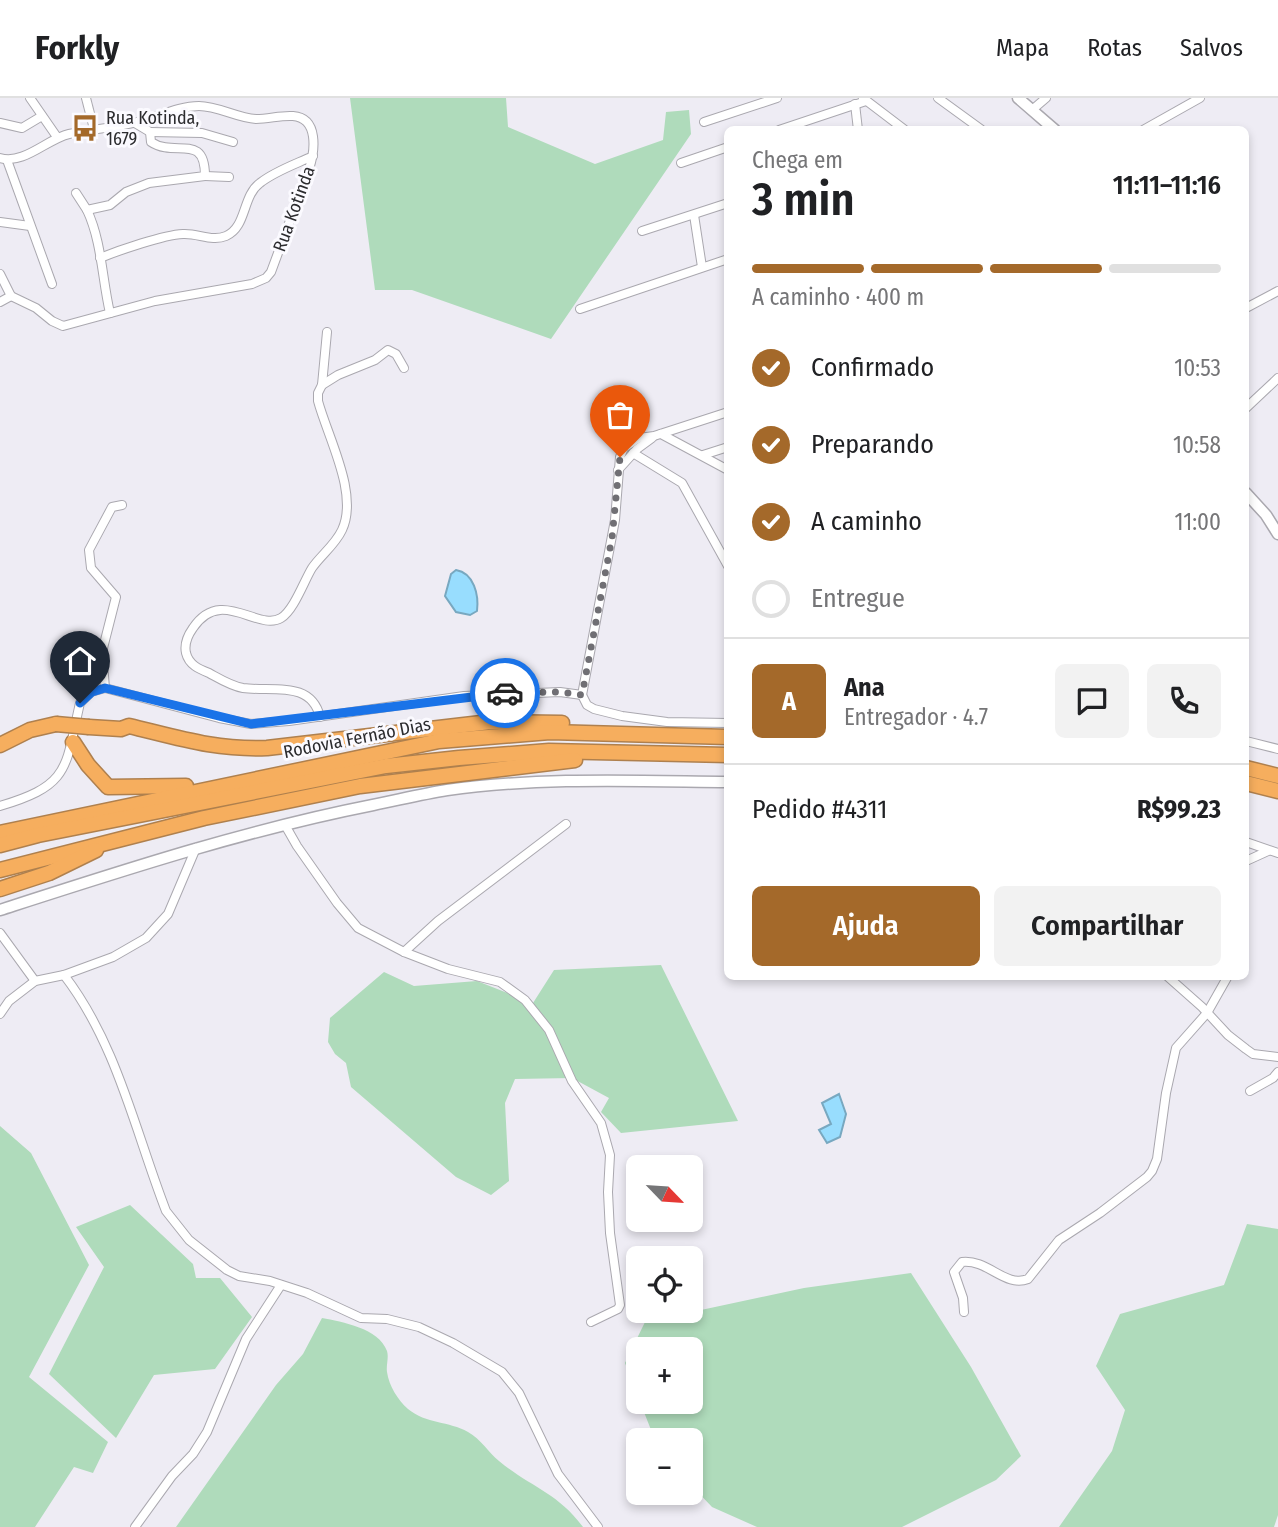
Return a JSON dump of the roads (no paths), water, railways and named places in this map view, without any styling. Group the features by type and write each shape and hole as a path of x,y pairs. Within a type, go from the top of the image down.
{"highway":[{"path":"0,745 30,730 56,724 121,729 129,726 213,747 236,749 267,748 489,722 661,726 724,732"},
{"path":"481,737 555,723"},
{"name":"Rodovia Fernão Dias","path":"0,833 439,741 550,732 724,732"},
{"path":"73,742 88,765 108,787 222,785"},
{"name":"Rodovia Fernão Dias","path":"0,845 38,835 386,766 549,751 724,755"},
{"path":"0,870 204,818 360,786 476,770 643,753"},
{"path":"1249,769 1278,776"},
{"path":"1249,784 1278,791"},
{"path":"0,889 49,873 92,853 109,841"}],"street":[{"path":"30,98 57,137"},
{"path":"86,98 94,129"},
{"path":"704,122 777,98"},
{"path":"939,98 977,126"},
{"path":"1018,98 1050,126"},
{"path":"1032,110 1046,98"},
{"path":"1150,126 1200,98"},
{"path":"791,126 865,99 900,126"},
{"path":"855,104 858,126"},
{"name":"Rua Kotinda","path":"3,159 39,149 57,137 200,106 244,118 296,116 311,127 313,156 296,208 271,272 266,278 244,287 184,295 63,326 11,296"},
{"path":"0,123 22,128 42,116"},
{"path":"135,122 150,132 202,132 233,142"},
{"path":"150,132 151,142 160,147 195,149 201,153 205,176"},
{"path":"681,163 724,148"},
{"path":"100,258 171,235 192,234 220,238 229,235 239,225 247,202 259,183 313,156"},
{"path":"3,159 52,284"},
{"path":"87,210 110,205 126,192 149,183 205,176 229,177"},
{"path":"76,193 87,210 100,258 110,313"},
{"path":"642,231 724,204"},
{"path":"694,215 702,267"},
{"path":"0,222 30,226"},
{"path":"580,309 724,260"},
{"path":"0,274 11,296 0,302"},
{"path":"1249,306 1278,291"},
{"path":"320,717 317,705 308,696 295,691 242,688 194,666 185,652 186,640 208,613 221,610 273,621 284,616 312,569 342,530 346,506 345,485 318,401 327,332"},
{"path":"322,385 338,375 375,360 388,350 396,355 404,368"},
{"path":"1249,405 1278,378"},
{"path":"724,413 632,441 620,457 615,520 582,695 587,705 594,709 622,716 724,731"},
{"path":"618,470 633,453 657,435"},
{"path":"657,435 703,455 724,468"},
{"path":"703,455 724,448"},
{"path":"633,453 682,483 724,559"},
{"path":"1249,496 1278,534"},
{"path":"105,688 102,652 116,597 92,568 89,550 112,508 122,505"},
{"path":"0,806 42,791 61,772 73,742 80,703 92,692 105,688 251,724 464,696 560,692 582,695"},
{"path":"1249,742 1278,749"},
{"path":"0,909 197,847 322,815 460,789 527,783 724,782"},
{"path":"404,952 438,921 566,824"},
{"path":"285,825 352,923 404,952 448,969 500,982 525,1000 549,1030 572,1081 601,1123 610,1155 610,1233 620,1305 611,1313 591,1322"},
{"path":"1249,843 1278,853"},
{"path":"0,1014 9,1001 35,981 64,975 113,957 152,933 169,914 197,847"},
{"path":"1249,860 1268,851"},
{"path":"0,933 35,981"},
{"path":"64,975 86,1007 117,1070 163,1203 173,1222 189,1240 227,1270 239,1276 307,1293 361,1318 387,1319 419,1327 453,1343 502,1372 519,1393 558,1474 598,1527"},
{"path":"1171,980 1228,1035 1253,1054 1278,1057"},
{"path":"964,1312 954,1272 962,1262 976,1262 1013,1281 1028,1279 1059,1240 1147,1177 1157,1159 1173,1056 1186,1035 1207,1013 1226,980"},
{"path":"1250,1091 1273,1078 1278,1072"},
{"path":"135,1527 172,1476 193,1454 207,1432 246,1339 281,1285"}],"water":[{"path":"456,570 467,575 476,592 477,611 470,615 456,612 445,596 451,574"},
{"path":"839,1094 846,1114 840,1137 827,1143 819,1130 831,1124 822,1103"}],"place":[{"name":"Rua Kotinda, 1679","path":"85,128"}]}
